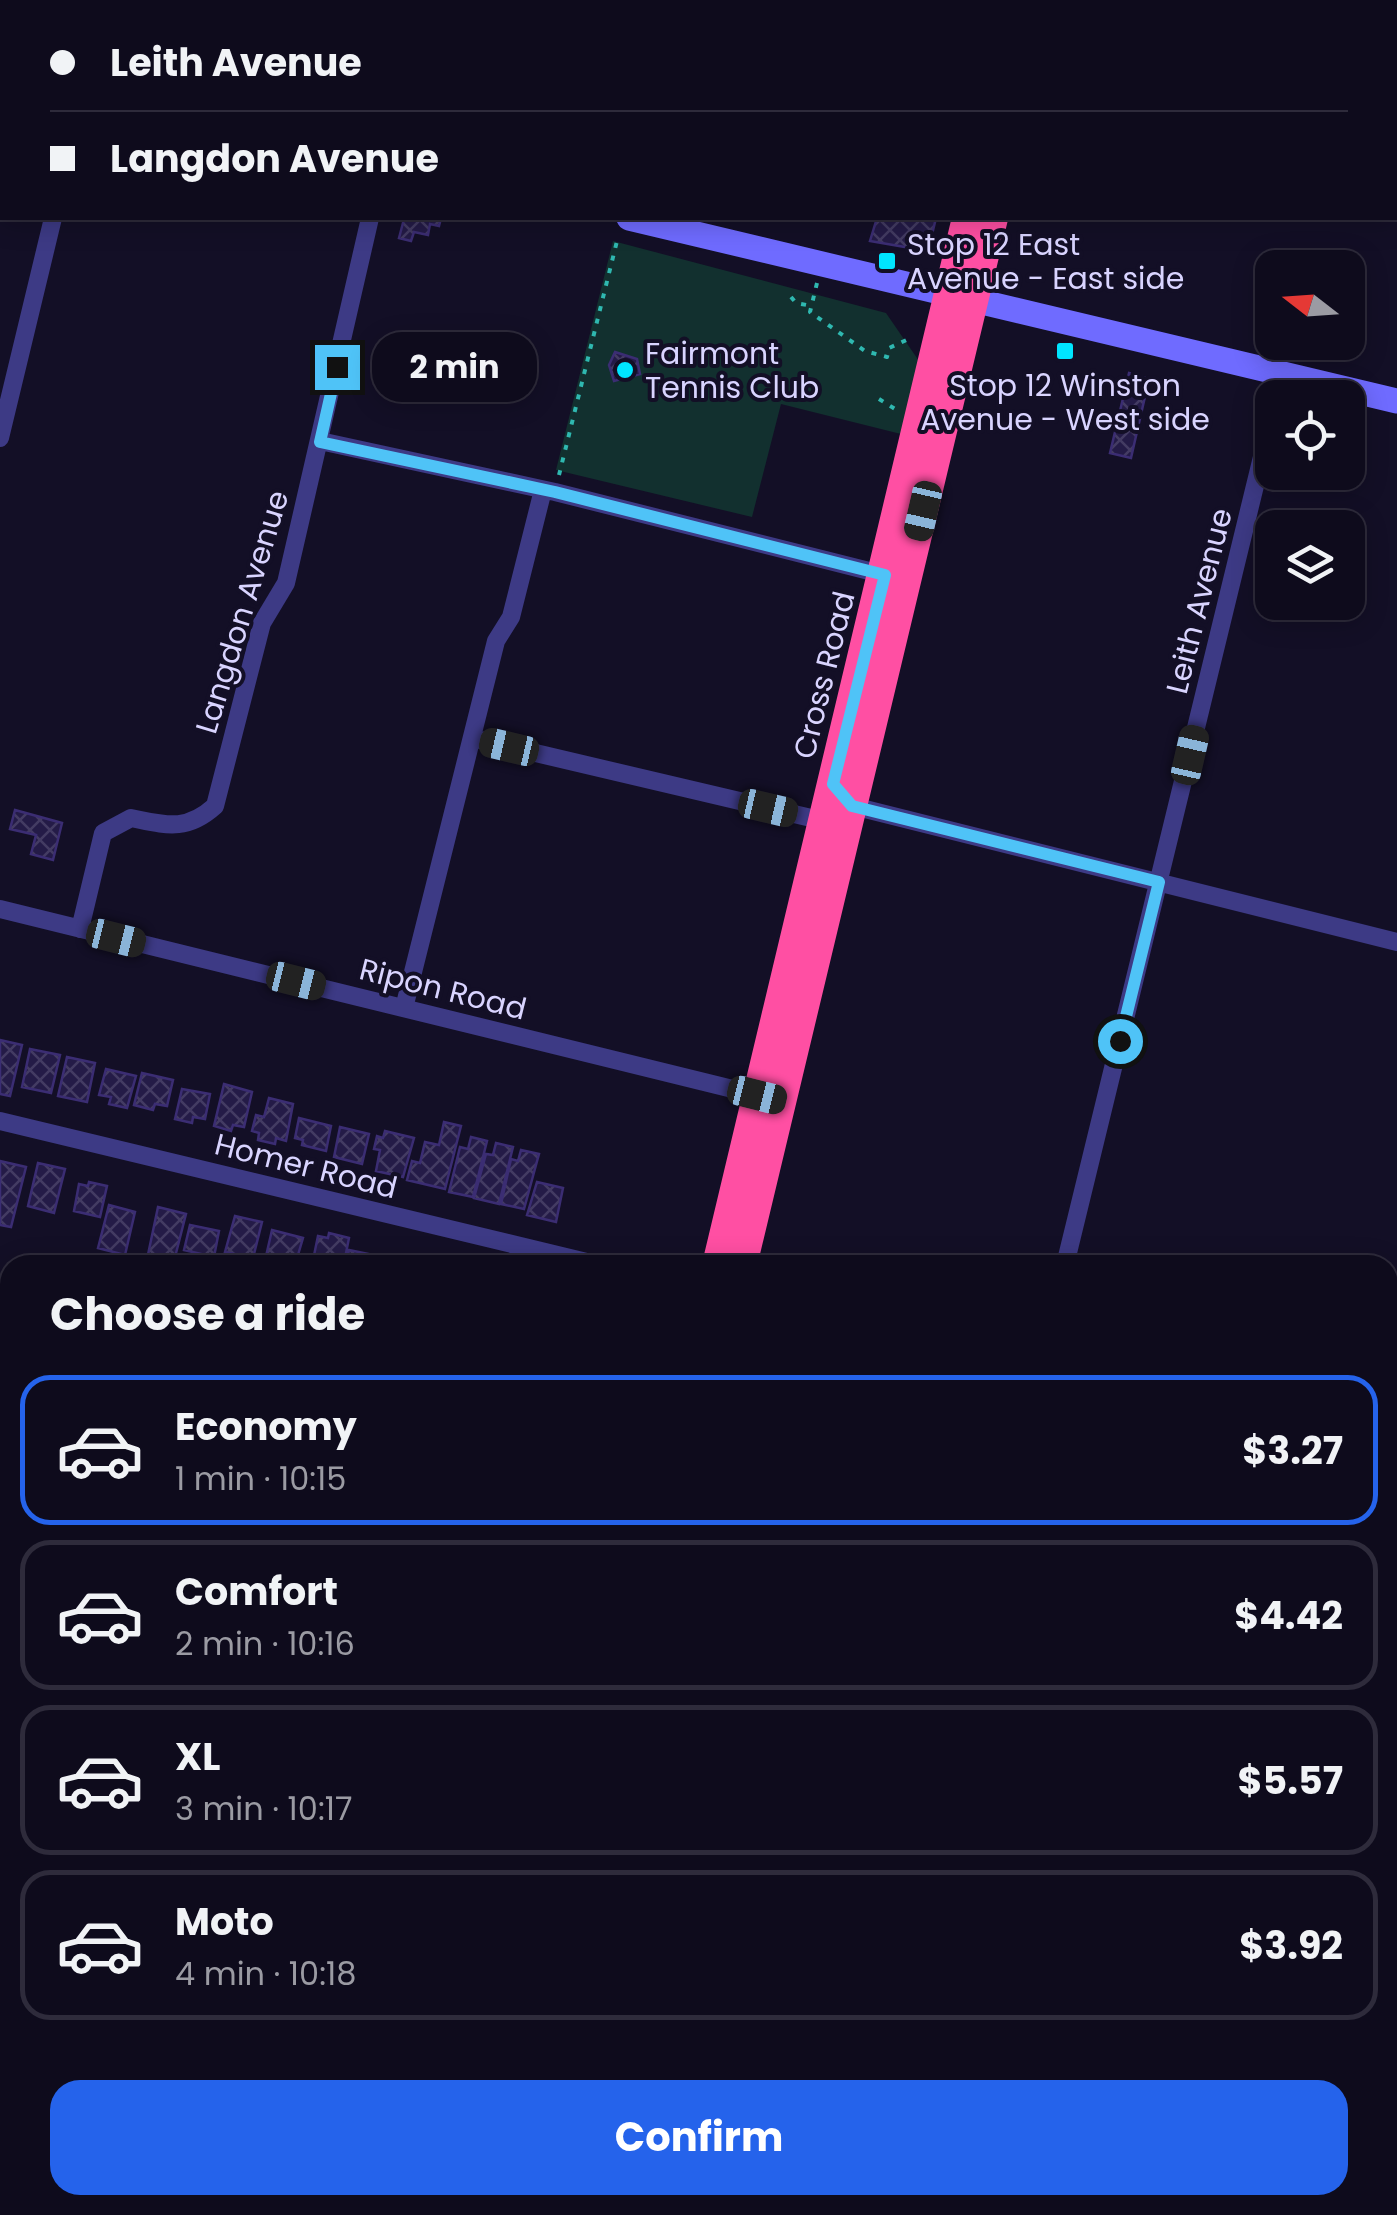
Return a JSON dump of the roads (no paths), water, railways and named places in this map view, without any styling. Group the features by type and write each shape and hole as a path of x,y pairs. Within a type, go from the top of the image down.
{"highway":[{"name":"Cross Road","path":"961,298 967,220"},
{"name":"Cross Road","path":"720,1255 842,848 843,795 961,298 991,220"},
{"path":"842,848 824,821 843,795"},
{"name":"Cross Road","path":"744,1255 769,1098 824,821"}],"street":[{"path":"0,438 53,220"},
{"name":"Langdon Avenue","path":"80,929 103,834 131,818 178,828 198,821 215,806 262,622 286,583 370,220"},
{"path":"624,223 961,298 1258,380"},
{"path":"1365,397 1397,401"},
{"path":"320,442 549,491 896,578"},
{"name":"Leith Avenue","path":"1067,1255 1255,486"},
{"path":"404,1008 496,641 511,617 549,491"},
{"path":"472,738 824,821"},
{"path":"843,795 1159,882 1397,942"},
{"name":"Ripon Road","path":"0,909 769,1098"},
{"name":"Homer Road","path":"0,1121 557,1255"}],"place":[{"name":"Stop 12 East Avenue - East side","path":"887,261"},
{"name":"Stop 12 Winston Avenue - West side","path":"1065,351"},
{"name":"Fairmont Tennis Club","path":"625,370"}]}
